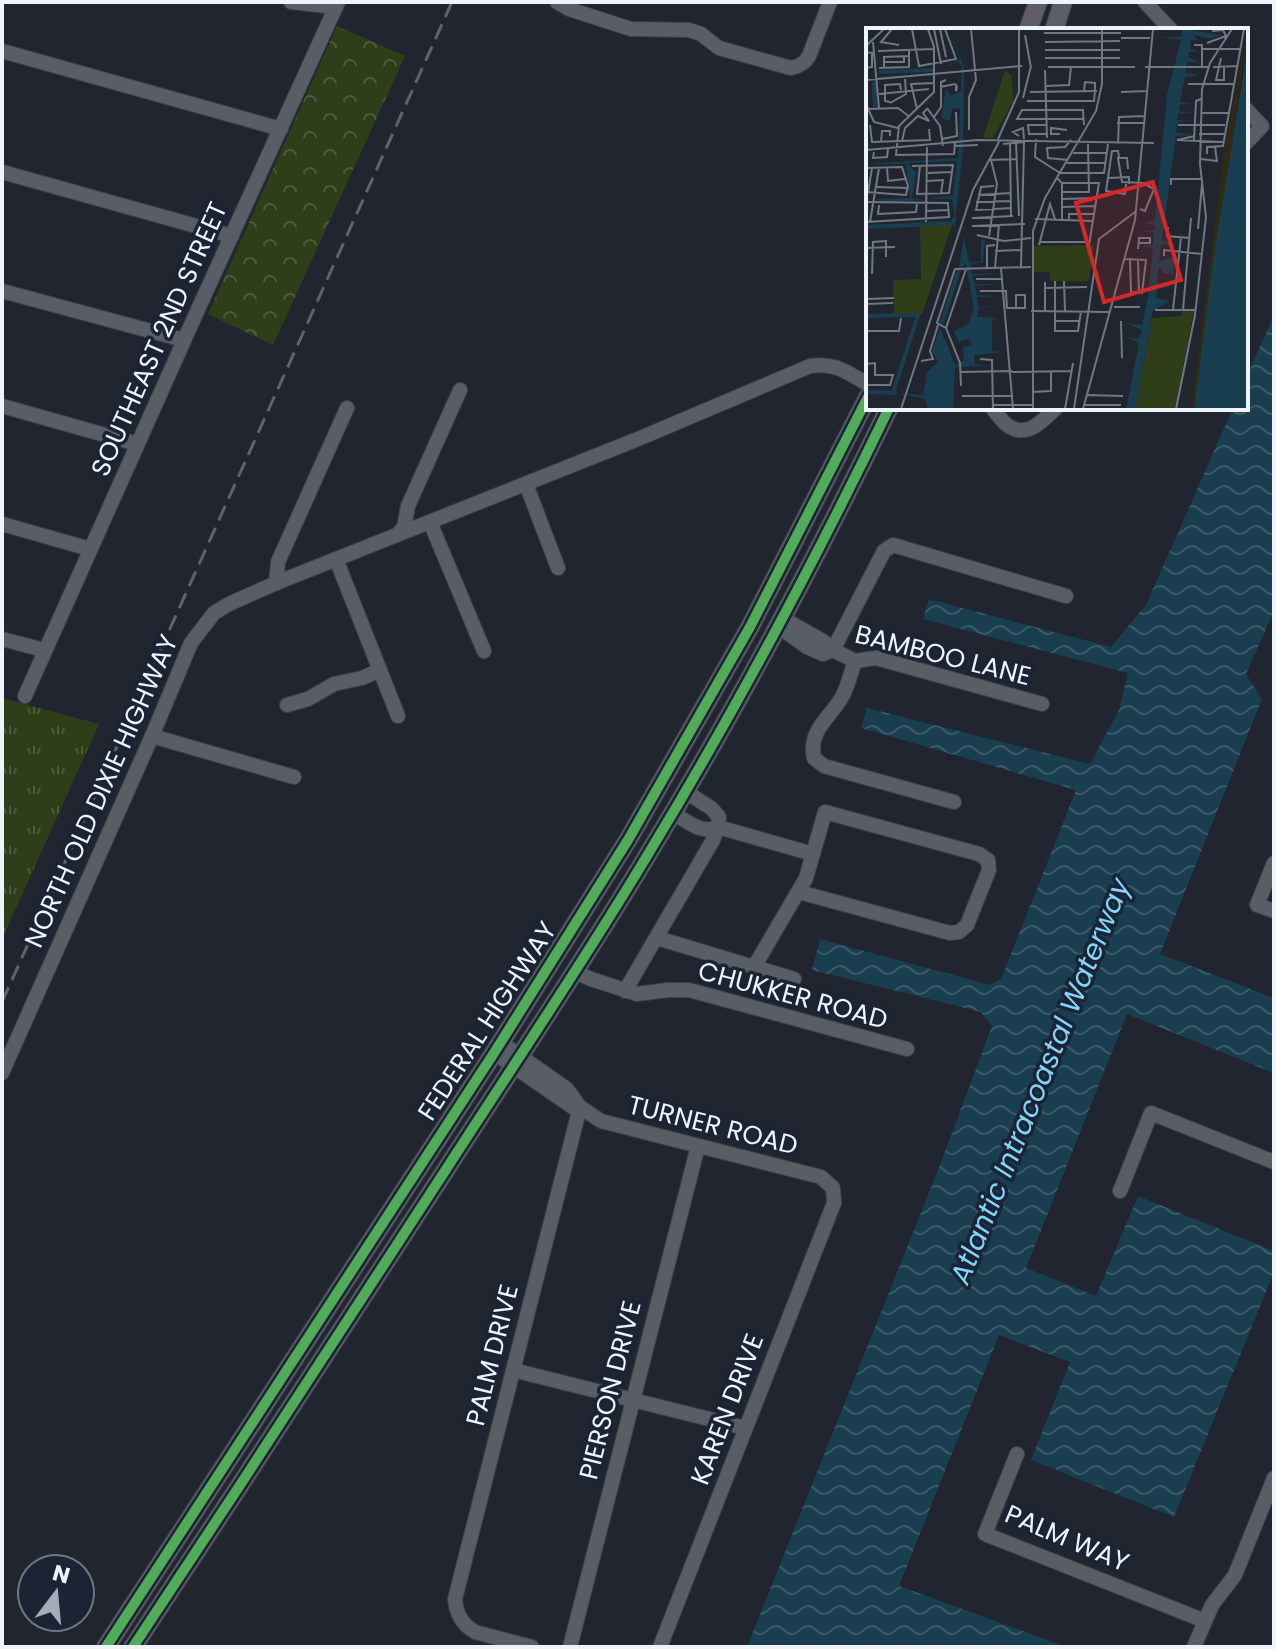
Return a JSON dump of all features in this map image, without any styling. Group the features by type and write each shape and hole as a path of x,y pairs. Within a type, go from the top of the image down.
{"main road":[{"path":"1029,28 1038,2"},
{"path":"1055,28 1063,2"},
{"name":"FEDERAL HIGHWAY","path":"106,1647 497,1048 628,840 775,581 866,401"},
{"name":"FEDERAL HIGHWAY","path":"133,1647 575,972 686,792 780,622 888,410"},
{"path":"775,581 770,609 771,617 780,622"},
{"path":"750,627 756,638 752,673"},
{"path":"270,1440 275,1417 341,1315 346,1297 342,1284"},
{"path":"205,1539 199,1531 202,1512 239,1457 245,1445 247,1428"},
{"path":"177,1536 184,1553 179,1578"}],"street":[{"path":"291,2 337,4"},
{"path":"557,2 569,9 631,29 689,30 701,34 719,48 791,68 805,62 809,56 830,2"},
{"path":"1145,2 1169,28"},
{"name":"SOUTHEAST 2ND STREET","path":"25,696 337,4"},
{"path":"2,51 281,129"},
{"path":"1248,111 1262,126 1248,141"},
{"path":"2,172 232,236"},
{"path":"2,291 184,340"},
{"name":"NORTH OLD DIXIE HIGHWAY","path":"2,1073 191,643 208,619 229,604 276,583 606,452 810,366 837,367 866,383"},
{"path":"398,534 404,527 408,506 460,390"},
{"path":"2,406 137,444"},
{"path":"276,583 278,562 347,408"},
{"path":"994,410 1010,428 1025,431 1036,427 1054,410"},
{"path":"526,484 558,568"},
{"path":"430,522 484,651"},
{"path":"2,524 90,549"},
{"path":"833,650 884,551 893,545 1066,596"},
{"path":"336,559 398,716"},
{"name":"BAMBOO LANE","path":"780,622 807,647 823,654 833,650 855,661 876,658 1042,704"},
{"path":"2,639 44,650"},
{"path":"855,661 841,698 826,715 814,739 814,758 824,766 954,802"},
{"path":"287,705 308,699 334,684 362,678 380,670"},
{"path":"152,736 294,777"},
{"path":"625,991 718,827 719,817 711,808 686,792"},
{"path":"754,967 806,878 825,812 979,854 988,860 989,870 967,925 959,932 950,933 799,892"},
{"path":"673,813 701,829 718,827 813,854"},
{"path":"1274,863 1257,905 1274,911"},
{"path":"657,938 794,979"},
{"name":"CHUKKER ROAD","path":"575,972 637,994 689,990 907,1049"},
{"name":"TURNER ROAD","path":"497,1048 574,1108 580,1107 601,1121 821,1177 833,1188"},
{"name":"PALM DRIVE","path":"532,1647 475,1632 462,1622 455,1599 580,1107"},
{"path":"1120,1191 1151,1113 1274,1162"},
{"name":"PIERSON DRIVE","path":"570,1647 698,1146"},
{"name":"KAREN DRIVE","path":"660,1647 834,1203 833,1188"},
{"path":"513,1370 745,1428"},
{"name":"PALM WAY","path":"1017,1454 985,1534 1205,1621"},
{"path":"1194,1647 1216,1598 1235,1575 1274,1478"}],"green space":[{"path":"337,26 405,56 273,345 208,314"},
{"path":"2,698 99,724 2,939"}],"water":[{"name":"Atlantic Intracoastal Waterway","path":"1274,315 1274,611 1246,674 1262,699 1160,954 1274,998 1274,1073 1127,1014 1026,1268 1096,1296 1138,1196 1274,1251 1274,1272 1174,1517 1031,1460 1070,1362 999,1335 899,1586 1067,1647 747,1647 940,1165 992,1026 981,1012 812,970 820,939 990,985 1001,979 1076,790 861,728 867,708 1090,764 1119,710 1128,673 923,619 929,599 1111,647 1146,605 1232,410 1248,410 1248,374"}],"railway":[{"path":"2,1002 452,2"}],"cycle path":[{"path":"106,1647 494,1053 628,840 750,627 866,401"},
{"path":"133,1647 625,892 745,688 888,410"}]}
